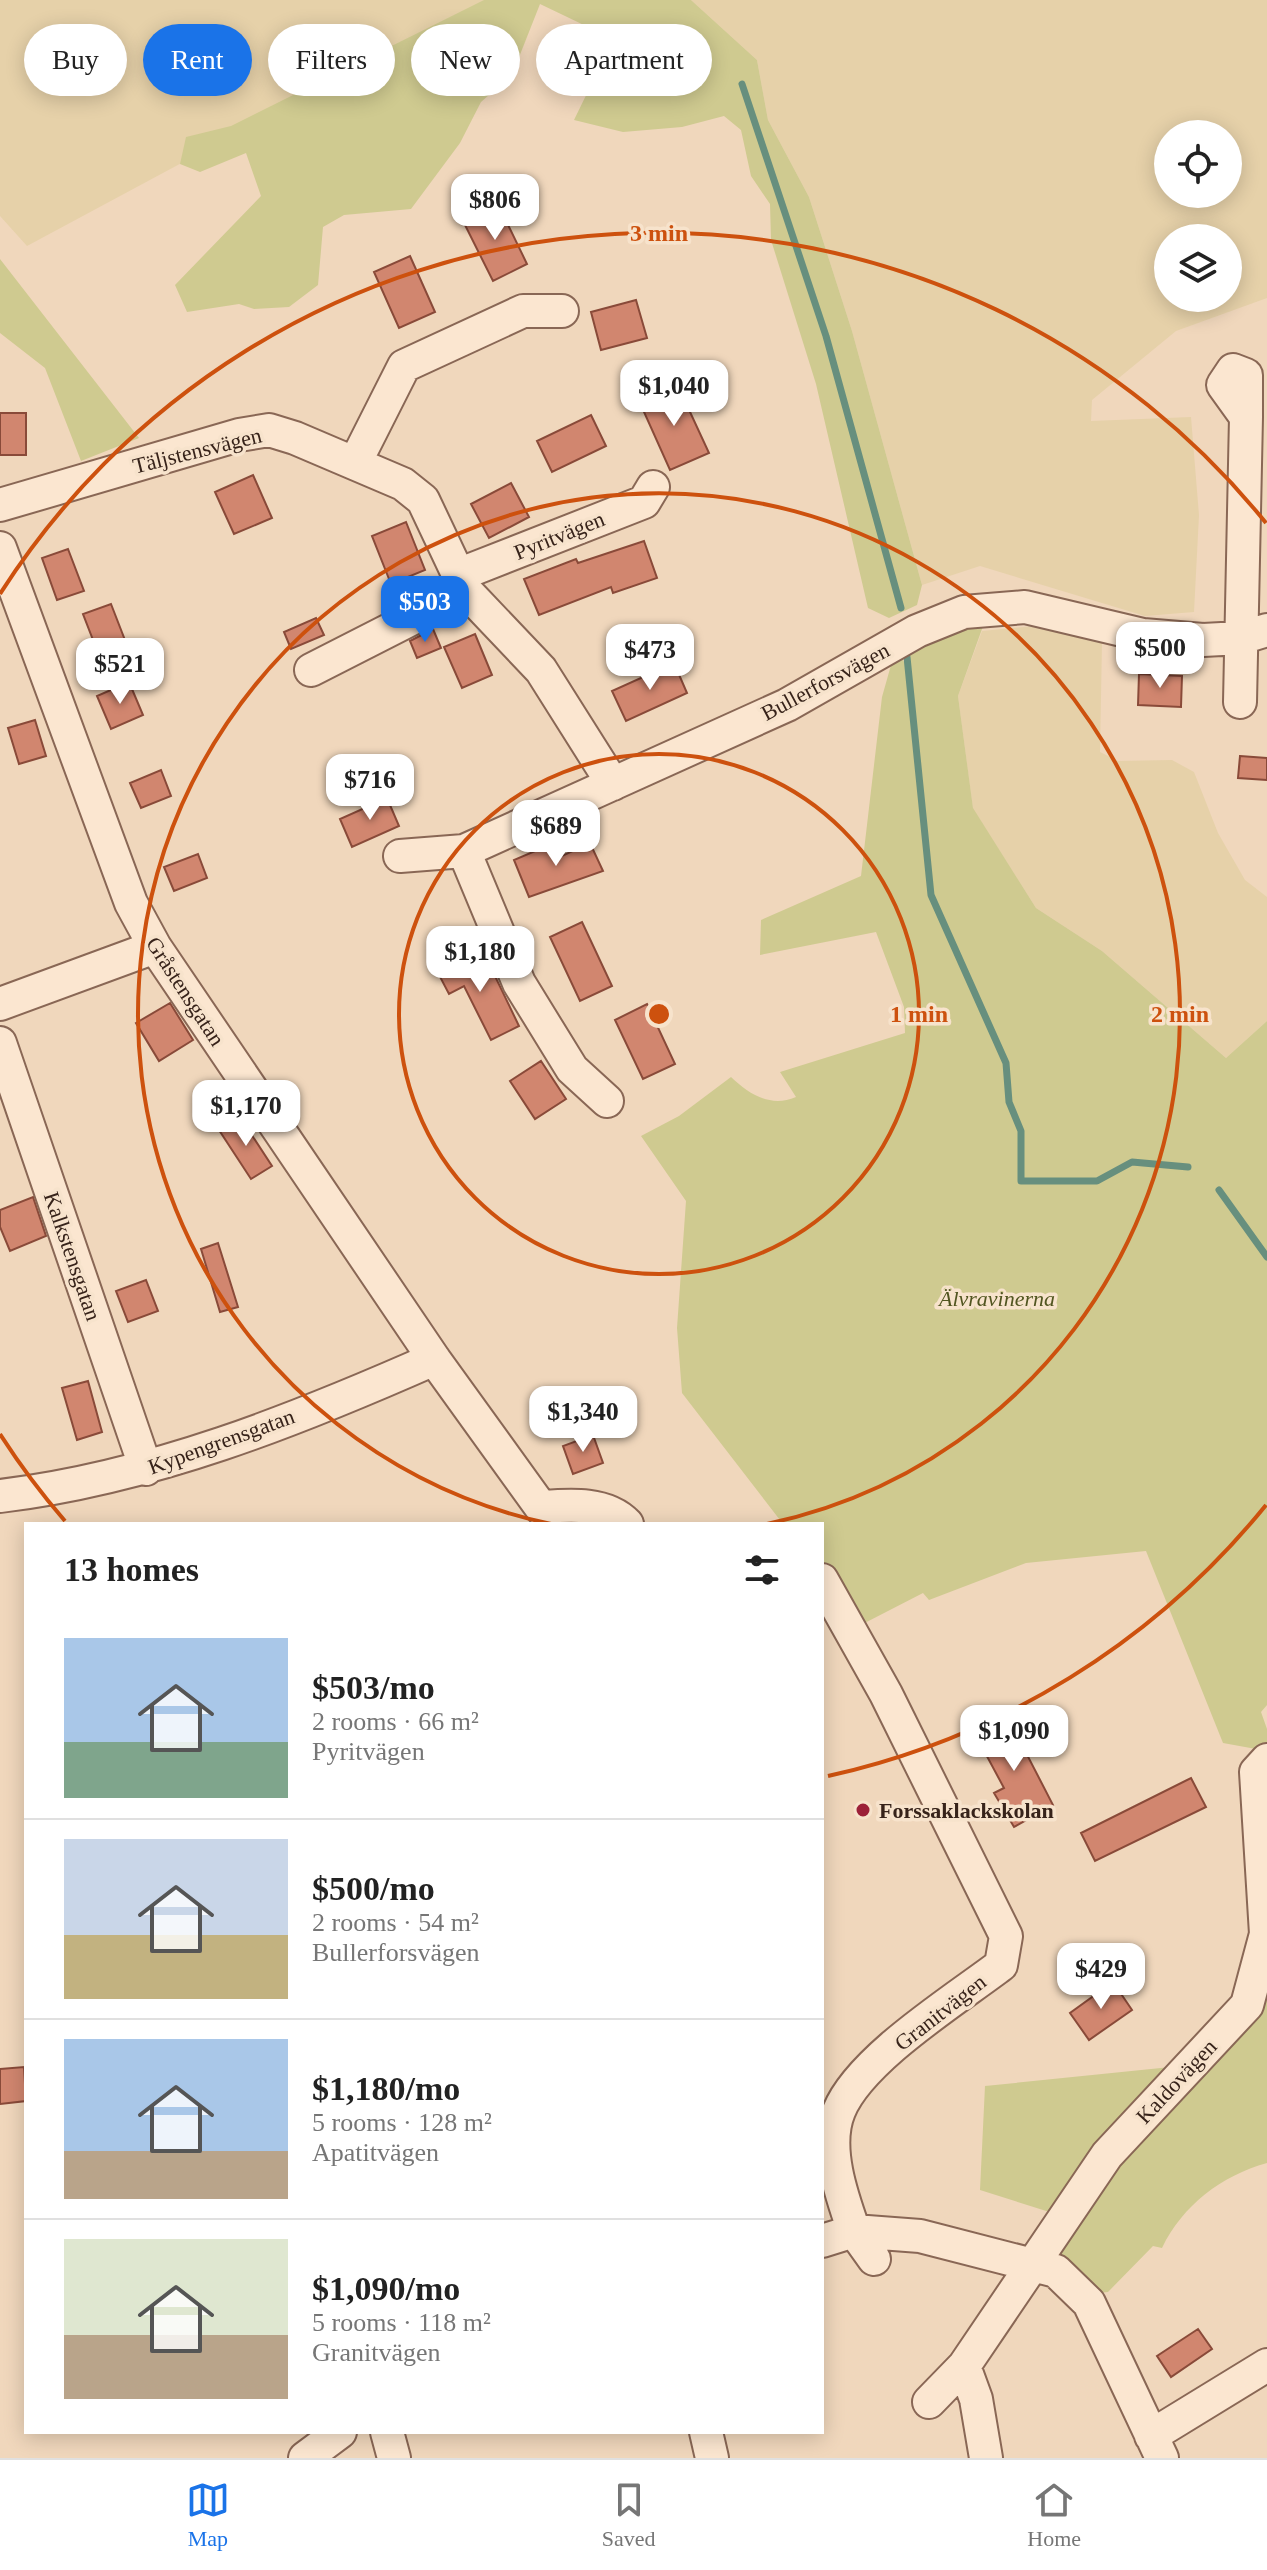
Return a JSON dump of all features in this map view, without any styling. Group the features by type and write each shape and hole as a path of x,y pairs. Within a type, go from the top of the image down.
{"street":[{"path":"355,463 404,366 523,311 562,311"},
{"path":"1240,702 1254,634 1246,417"},
{"name":"Täljstensvägen","path":"0,505 239,435 269,430 403,484 423,500 462,583 541,670 613,784"},
{"name":"Pyritvägen","path":"311,670 462,583 644,502 653,487"},
{"name":"Gråstensgatan","path":"0,548 131,903 155,947 539,1518 580,1505 619,1515 625,1522"},
{"name":"Bullerforsvägen","path":"400,856 464,851 787,705 917,631 964,612 1025,607 1143,635 1254,634"},
{"path":"464,851 519,983 572,1069 607,1101"},
{"path":"0,1004 155,947"},
{"name":"Kalkstensgatan","path":"0,1043 146,1469"},
{"name":"Kypengrensgatan","path":"0,1496 55,1489 146,1469 434,1359"},
{"name":"Granitvägen","path":"824,1584 886,1694 1006,1936 1001,1965 859,2077 837,2114 834,2155 854,2231 874,2259"},
{"name":"Kaldovägen","path":"929,2402 964,2366 1107,2155 1247,2005 1266,1934 1256,1772 1267,1760"},
{"path":"824,2240 854,2231 920,2236 1056,2271 1089,2303 1156,2447 1267,2365"},
{"path":"964,2366 976,2399 986,2458"},
{"path":"305,2458 337,2434"},
{"path":"388,2434 394,2458"},
{"path":"706,2434 712,2458"}],"shaded area":[{"path":"0,0 485,0 440,24 411,24 411,40 395,48 395,24 268,24 268,96 306,96 27,246 0,216"},
{"path":"691,0 1267,0 1267,298 1242,307 1242,224 1154,224 1154,312 1228,312 1176,331 1092,400 1091,421 1191,417 1199,515 1194,612 1145,616 980,566 922,585 852,331 809,197 768,120 757,60"},
{"path":"1043,625 1102,642 1100,752 1118,761 1172,760 1194,772 1218,833 1245,880 1267,897 1267,1021 1226,1058 1102,951 1036,908 973,809 958,696 982,631"}],"green space":[{"path":"484,0 691,0 757,60 768,120 809,197 852,331 922,585 917,605 889,618 868,608 816,384 771,240 770,204 751,176 741,130 724,116 682,127 623,132 574,120 586,96 712,96 712,24 582,24 540,4 520,55 520,24 436,24"},
{"path":"411,36 411,96 488,96 481,102 460,143 411,209 344,215 323,227 318,285 289,307 254,309 239,304 187,312 175,285 261,196 246,153 200,172 180,164 186,137 231,126 291,96 395,96 395,44"},
{"path":"0,259 139,438 81,461 45,368 0,333"},
{"name":"Älvravinerna","path":"987,615 958,696 973,808 1036,908 1102,951 1226,1058 1267,1021 1267,1705 1261,1712 1267,1729 1267,1751 1223,1743 1146,1551 1026,1563 929,1600 923,1593 853,1629 824,1582 824,1522 781,1522 682,1393 677,1328 686,1201 641,1136 679,1116 731,1077 760,1098 786,1100 796,1097 780,1072 905,1033 904,1007 876,932 760,955 761,920 861,876 882,697 893,658 902,659 907,666 910,641"},
{"path":"1267,1923 1267,2163 1234,2176 1205,2194 1181,2218 1162,2248 1153,2246 1108,2292 1089,2294 1052,2256 1078,2221 980,2190 985,2086 1210,2063"}],"building":[{"path":"498,204 527,264 493,281 463,221"},
{"path":"410,256 435,312 399,328 374,272"},
{"path":"636,300 647,338 601,350 591,312"},
{"path":"678,386 709,453 670,470 640,403"},
{"path":"0,413 26,413 26,455 0,455"},
{"path":"591,415 606,446 552,472 537,441"},
{"path":"253,475 272,518 234,534 215,492"},
{"path":"511,483 529,517 489,538 471,504"},
{"path":"406,522 425,570 391,584 372,536"},
{"path":"644,541 657,578 613,593 611,587 539,615 524,579 576,559 578,563"},
{"path":"68,549 84,591 57,600 42,558"},
{"path":"111,604 128,648 100,658 83,614"},
{"path":"316,618 324,635 291,649 284,632"},
{"path":"433,629 441,648 417,658 410,641"},
{"path":"475,634 492,675 462,688 444,647"},
{"path":"674,663 687,693 626,721 612,691"},
{"path":"1139,674 1182,676 1181,707 1138,705"},
{"path":"129,682 143,715 111,729 97,696"},
{"path":"35,720 46,756 19,764 8,728"},
{"path":"1240,756 1267,758 1267,780 1238,778"},
{"path":"161,770 171,796 141,808 130,783"},
{"path":"387,798 399,826 352,847 340,819"},
{"path":"556,842 562,856 590,843 603,871 529,897 514,860"},
{"path":"198,854 207,878 174,891 164,867"},
{"path":"582,922 612,986 580,1001 550,937"},
{"path":"460,944 480,981 494,974 519,1026 491,1040 464,986 449,994 438,973 454,964 447,950"},
{"path":"170,1003 193,1040 159,1061 136,1023"},
{"path":"647,1004 675,1064 643,1079 615,1020"},
{"path":"541,1061 566,1099 535,1119 510,1081"},
{"path":"240,1117 272,1166 251,1179 219,1130"},
{"path":"33,1197 46,1236 10,1251 0,1227 0,1210"},
{"path":"218,1243 238,1307 220,1312 201,1249"},
{"path":"146,1280 158,1311 128,1322 116,1291"},
{"path":"88,1381 102,1432 77,1440 62,1388"},
{"path":"593,1435 603,1463 573,1474 563,1446"},
{"path":"1007,1716 1053,1805 1014,1827 994,1793 1004,1788 975,1734"},
{"path":"1191,1778 1206,1807 1095,1861 1081,1833"},
{"path":"1113,1982 1132,2010 1089,2040 1070,2013"},
{"path":"24,2067 24,2101 0,2104 0,2069"},
{"path":"1198,2329 1212,2349 1171,2377 1157,2356"}],"waterway":[{"path":"742,84 826,336 901,608"},
{"path":"907,657 931,895 1006,1063 1009,1102 1021,1131 1021,1181 1097,1181 1132,1162 1188,1167"},
{"path":"1219,1190 1267,1257"}],"place":[{"name":"Forssaklackskolan","path":"863,1810"}]}
